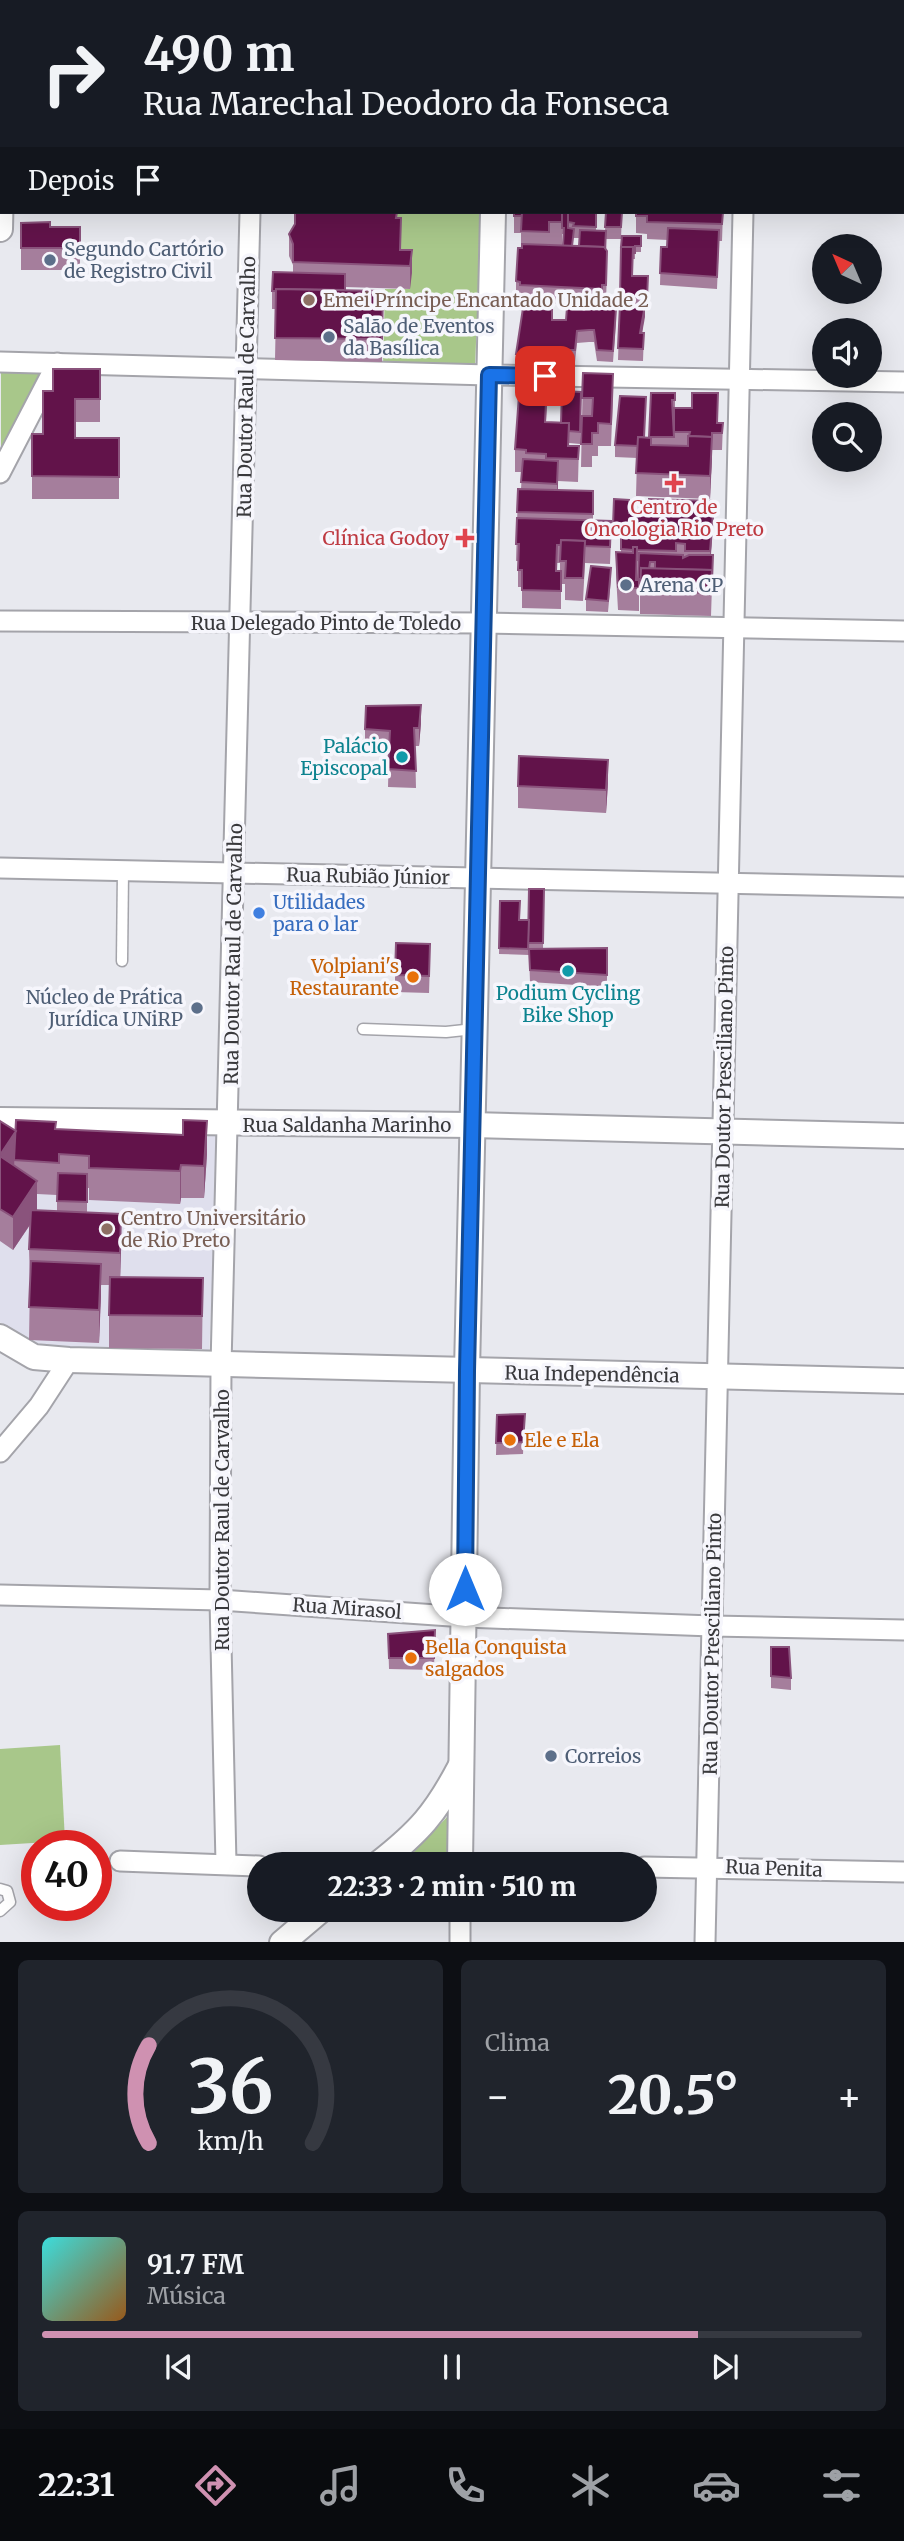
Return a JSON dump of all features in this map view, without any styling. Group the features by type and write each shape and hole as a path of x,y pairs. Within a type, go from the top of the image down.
{"street":[{"name":"Rua Doutor Raul de Carvalho","path":"226,1863 220,1600 222,1365 250,214"},
{"path":"460,1852 467,1371 493,214"},
{"name":"Rua Doutor Presciliano Pinto","path":"705,1942 743,214"},
{"path":"0,362 489,375 904,382"},
{"path":"0,473 57,363"},
{"name":"Rua Delegado Pinto de Toledo","path":"0,621 483,623 904,631"},
{"name":"Rua Rubião Júnior","path":"0,868 904,887"},
{"name":"Rua Saldanha Marinho","path":"0,1120 472,1125 904,1136"},
{"name":"Rua Independência","path":"0,1337 34,1357 69,1360 904,1381"},
{"path":"0,1452 39,1406 69,1360"},
{"name":"Rua Mirasol","path":"0,1595 220,1600 465,1617 904,1630"},
{"path":"392,1852 431,1817 462,1763"},
{"path":"120,1861 247,1865"},
{"name":"Rua Penita","path":"657,1867 904,1872"},
{"path":"282,1942 306,1922"},
{"path":"460,1922 460,1942"}],"lane":[{"path":"122,961 123,871"},
{"path":"363,1029 446,1032 475,1029"},
{"path":"0,1889 7,1891 10,1902 0,1911"}],"shaded area":[{"name":"Centro Universitário de Rio Preto","path":"0,1132 219,1135 209,1353 39,1349 0,1322"}],"green space":[{"path":"383,214 481,214 475,368 383,366 385,289 410,289 400,273 401,242"},
{"path":"1,365 53,366 1,465"},
{"path":"60,1745 64,1830 21,1830 21,1844 0,1845 0,1749"},
{"path":"449,1815 451,1852 414,1852"}],"building":[{"path":"295,214 397,214 396,218 401,218 400,250 412,250 410,266 293,262 293,244 289,234 295,224"},
{"path":"522,214 562,214 562,222 549,222 549,232 521,231"},
{"path":"562,214 568,214 568,228 574,229 572,246 563,246"},
{"path":"568,214 596,214 596,227 573,226 574,223 568,222"},
{"path":"606,214 622,214 621,227 605,227"},
{"path":"723,214 722,224 647,222 647,216 636,216"},
{"path":"50,222 50,227 80,227 80,248 21,248 21,223"},
{"path":"668,228 719,230 717,277 660,273 661,247 667,247"},
{"path":"580,230 606,231 605,249 579,246"},
{"path":"622,236 641,236 641,246 635,246 635,253 633,247 621,247"},
{"path":"522,244 604,247 607,251 606,285 602,285 602,289 520,285 520,282 516,281 518,248 522,248"},
{"path":"621,247 633,247 632,276 648,276 647,298 620,297"},
{"path":"273,272 345,274 345,290 272,291"},
{"path":"276,289 383,291 382,339 275,338"},
{"path":"568,295 591,296 590,308 616,309 613,351 597,350 594,330 589,330 577,331 575,350 564,350 563,357 516,354 523,308 552,310 552,320 566,320"},
{"path":"620,304 645,305 640,333 644,333 643,349 618,348"},
{"path":"53,369 100,369 100,399 75,399 75,438 119,438 119,477 32,476 32,434 43,434 43,391 53,391"},
{"path":"583,373 613,374 611,424 598,423 598,433 592,433 592,444 581,444 582,416 592,416 593,398 582,398"},
{"path":"520,382 547,383 545,422 569,423 568,446 579,446 578,459 546,458 546,454 526,453 526,450 515,449"},
{"path":"562,391 581,392 580,432 569,431 569,423 561,423"},
{"path":"651,393 675,393 675,400 672,400 674,437 649,437"},
{"path":"692,393 718,393 717,423 723,423 722,433 712,433 712,437 674,432 674,408 692,408"},
{"path":"620,396 646,397 644,437 638,437 638,446 615,445"},
{"path":"688,436 712,437 710,476 636,473 638,437 651,438 651,445 688,446"},
{"path":"523,459 558,461 557,484 521,482"},
{"path":"518,489 593,491 593,514 517,512"},
{"path":"614,499 629,500 629,513 649,514 649,499 714,501 710,551 685,551 685,544 676,543 676,551 637,550 637,547 633,547 633,550 621,549 621,532 638,533 638,539 646,539 646,526 613,525"},
{"path":"517,518 611,521 610,547 584,546 585,541 561,540 561,545 557,545 556,571 561,571 561,591 522,590 522,570 518,570 519,544 516,544"},
{"path":"561,540 585,541 583,578 565,578 566,561 560,561"},
{"path":"633,547 637,547 636,580 639,580 639,588 618,587 616,552 633,553"},
{"path":"639,553 683,555 683,558 689,555 713,555 712,581 712,570 655,569 655,562 650,562 649,569 641,568 641,579 638,579"},
{"path":"591,566 611,568 608,601 586,599"},
{"path":"641,568 712,570 711,593 640,591"},
{"path":"421,705 419,728 414,728 416,771 388,769 390,731 365,729 366,706"},
{"path":"519,756 608,760 606,790 518,786"},
{"path":"529,889 544,889 543,943 528,943"},
{"path":"500,901 520,901 519,920 529,920 528,949 499,948"},
{"path":"396,943 430,944 429,976 395,975"},
{"path":"607,948 607,975 530,970 529,949"},
{"path":"16,1120 56,1122 55,1129 183,1135 183,1120 207,1121 204,1166 181,1165 180,1171 89,1168 89,1156 59,1154 59,1163 14,1160"},
{"path":"0,1121 16,1131 0,1155"},
{"path":"0,1156 37,1181 13,1217 0,1209"},
{"path":"58,1173 87,1174 87,1202 57,1201"},
{"path":"31,1210 121,1214 120,1253 29,1249"},
{"path":"31,1261 101,1264 99,1310 29,1307"},
{"path":"110,1277 203,1278 202,1316 109,1315"},
{"path":"525,1414 523,1442 496,1443 497,1415"},
{"path":"435,1630 434,1658 389,1658 388,1634"},
{"path":"771,1647 789,1647 791,1678 771,1676"}],"place":[{"name":"Segundo Cartório de Registro Civil","path":"50,260"},
{"name":"Emei Príncipe Encantado Unidade 2","path":"309,300"},
{"name":"Salão de Eventos da Basílica","path":"329,337"},
{"name":"Centro de Oncologia Rio Preto","path":"674,483"},
{"name":"Clínica Godoy","path":"465,538"},
{"name":"Arena CP","path":"626,585"},
{"name":"Palácio Episcopal","path":"402,757"},
{"name":"Utilidades para o lar","path":"259,913"},
{"name":"Podium Cycling Bike Shop","path":"568,971"},
{"name":"Volpiani's Restaurante","path":"413,977"},
{"name":"Núcleo de Prática Jurídica UNiRP","path":"197,1008"},
{"name":"Centro Universitário de Rio Preto","path":"107,1229"},
{"name":"Ele e Ela","path":"510,1440"},
{"name":"Bella Conquista salgados","path":"411,1658"},
{"name":"Correios","path":"551,1756"}],"route":[{"path":"465,1589 467,1371 489,375 545,376"}]}
